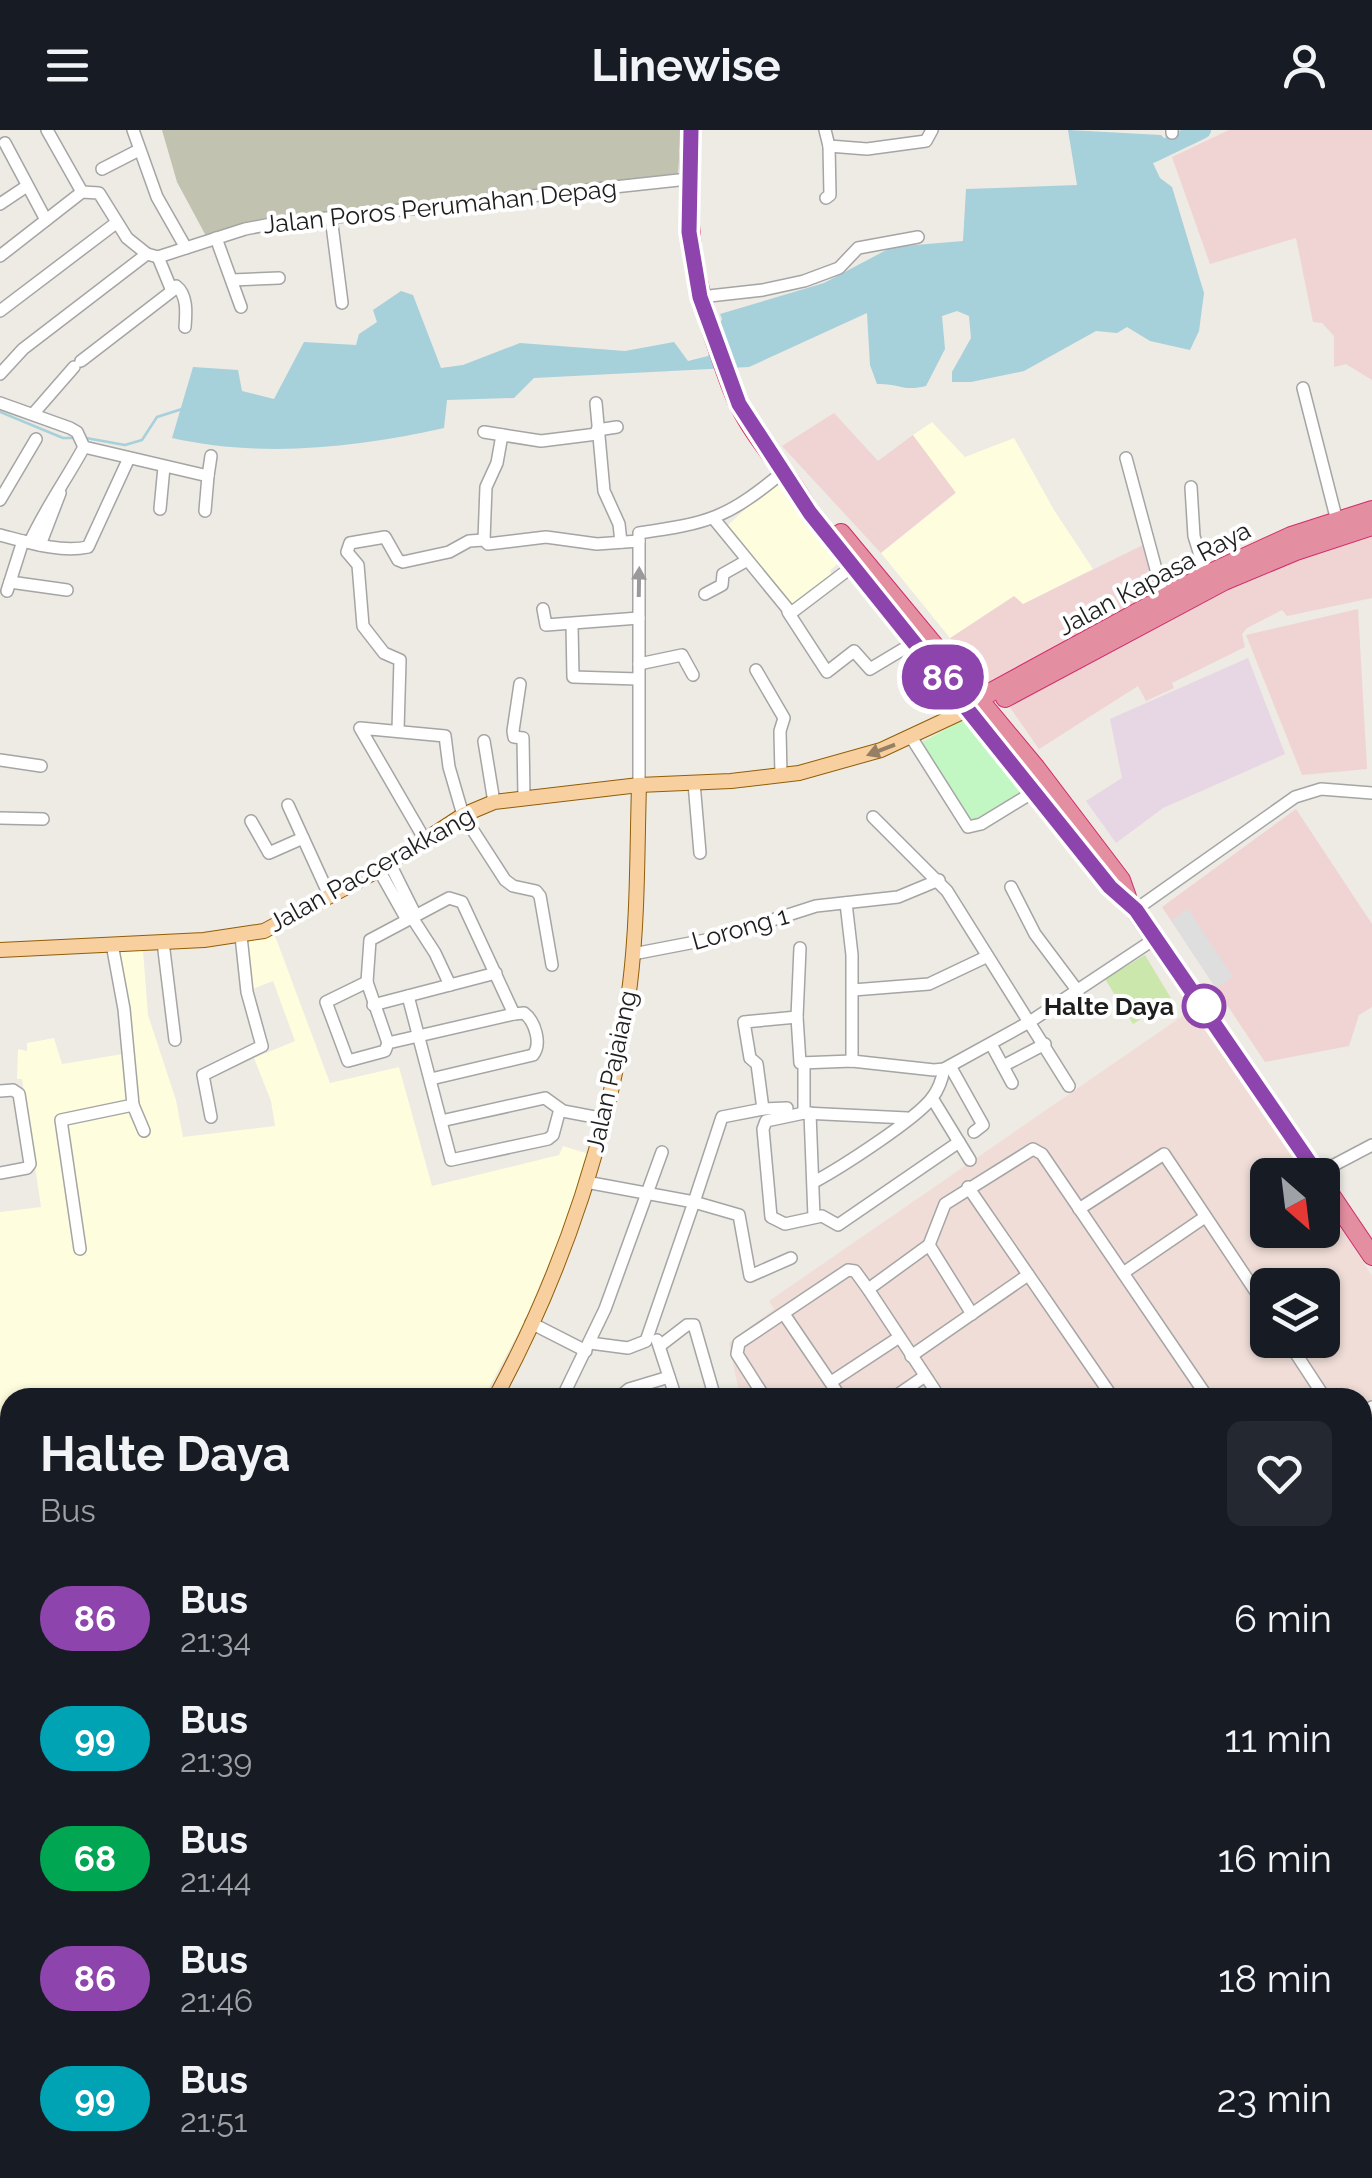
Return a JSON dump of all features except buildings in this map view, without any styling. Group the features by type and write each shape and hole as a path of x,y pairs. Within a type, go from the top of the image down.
{"highway":[{"path":"691,130 689,232 700,297 739,404 810,513 854,566 887,596 914,642 1095,845 1121,880 1132,906"},
{"path":"800,494 818,506 1110,887 1132,906 1306,1158"},
{"name":"Jalan Kapasa Raya","path":"974,707 1337,520 1372,510"},
{"name":"Jalan Kapasa Raya","path":"1110,636 1206,575 1294,544 1372,526"},
{"path":"1340,1209 1372,1256"}],"main road":[{"name":"Jalan Paccerakkang","path":"0,950 241,936 275,926 330,897 385,867 463,815 494,802 639,785 781,776 846,762 912,737 974,707"},
{"name":"Jalan Pajaiang","path":"499,1388 531,1323 586,1182 605,1119 618,1062 633,954 639,785"}],"street":[{"path":"48,130 82,192"},
{"path":"133,130 158,198 186,248"},
{"path":"825,130 830,195 826,198"},
{"path":"829,146 867,149 904,145 926,141 932,130"},
{"path":"5,143 46,220"},
{"path":"102,169 140,150"},
{"name":"Jalan Poros Perumahan Depag","path":"0,374 23,350 152,255 271,224 688,179"},
{"path":"0,204 27,186"},
{"path":"0,256 82,192 99,193 116,223 152,255 172,288"},
{"path":"331,217 342,303"},
{"path":"0,311 116,223"},
{"path":"700,297 804,281 839,268 848,254 858,248 918,237"},
{"path":"216,238 241,307"},
{"path":"232,280 279,278"},
{"path":"172,288 181,290 185,327"},
{"path":"33,414 78,364 172,288"},
{"path":"1303,388 1337,520"},
{"path":"0,403 33,414 80,442 208,476"},
{"path":"596,403 604,491 618,522 621,542"},
{"path":"484,432 541,441 616,427"},
{"path":"484,540 486,487 497,463 502,435"},
{"path":"0,500 36,439"},
{"path":"67,590 9,587 31,543 55,513 80,442"},
{"path":"205,511 211,456"},
{"path":"0,535 72,549 88,547 129,458"},
{"path":"1126,458 1164,600"},
{"path":"160,509 164,467"},
{"path":"639,785 639,533 714,519 740,507 783,472"},
{"path":"1191,488 1194,536 1206,575"},
{"path":"714,519 788,612 828,672 854,650 870,669 914,642"},
{"path":"398,730 400,660 384,653 363,626 358,566 350,560 348,545 385,537 403,562 449,552 469,541 484,540 488,544 551,537 566,542 640,541"},
{"path":"705,594 722,585 724,574 746,561"},
{"path":"788,612 794,613 854,566"},
{"path":"543,609 545,624 639,618"},
{"path":"572,624 574,677 638,679"},
{"path":"638,664 682,656 693,675"},
{"path":"756,670 784,718 780,731 781,776"},
{"path":"520,684 513,731 514,738 523,738 524,796"},
{"path":"425,840 361,728 445,735 449,767 463,815 504,880 540,896 552,965"},
{"path":"912,737 968,827 1036,791"},
{"path":"484,741 494,802"},
{"path":"0,760 41,766"},
{"path":"694,782 700,853"},
{"path":"1132,906 1295,797 1321,789 1372,793"},
{"path":"288,805 330,897"},
{"path":"873,817 939,880 1069,1086"},
{"path":"0,818 43,819"},
{"path":"251,821 269,853 303,838"},
{"path":"385,867 411,917 436,953 450,985"},
{"name":"Lorong 1","path":"633,954 716,938 816,906 898,897 939,880"},
{"path":"1011,887 1038,939 1077,990"},
{"path":"367,982 328,999 326,1006 346,1060 385,1051 388,1044 367,982 371,937 449,898 462,902 514,1014"},
{"path":"846,903 853,990 852,1061"},
{"path":"211,1117 203,1075 262,1046 247,992 241,936"},
{"path":"801,1061 852,1061 925,1070 947,1067 1031,1021 1156,938"},
{"path":"164,942 175,1040"},
{"path":"112,944 124,1009 133,1106 144,1132"},
{"path":"800,948 797,1017 814,1217"},
{"path":"853,990 929,984 986,957"},
{"path":"373,1005 496,973"},
{"path":"408,996 449,1156 454,1161 548,1139 560,1109"},
{"path":"388,1044 514,1014 528,1016 537,1044 536,1054 430,1079"},
{"path":"764,1108 758,1066 750,1058 744,1022 797,1017"},
{"path":"991,1044 1012,1084"},
{"path":"1003,1066 1045,1044"},
{"path":"814,1182 932,1098 947,1067"},
{"path":"947,1067 983,1124 974,1132"},
{"path":"0,1091 20,1094 29,1167 0,1173"},
{"path":"441,1121 545,1098 560,1109 605,1119"},
{"path":"932,1098 970,1160"},
{"path":"80,1249 61,1120 133,1106"},
{"path":"531,1323 588,1347 628,1348 644,1343 722,1116 764,1108 907,1118"},
{"path":"806,1111 764,1123 768,1208 771,1218 785,1224 826,1217 838,1226 959,1142"},
{"path":"1340,1162 1372,1145"},
{"path":"868,1288 929,1246 942,1208 968,1187 1033,1149 1042,1154 1201,1388"},
{"path":"567,1388 588,1347 662,1152"},
{"path":"1078,1209 1164,1154 1250,1284"},
{"path":"586,1182 694,1202 738,1216 750,1276 790,1258"},
{"path":"968,1187 1106,1388"},
{"path":"1123,1274 1205,1218"},
{"path":"929,1246 972,1314"},
{"path":"759,1388 736,1349 739,1344 850,1269 868,1288 933,1388"},
{"path":"911,1356 1028,1275"},
{"path":"784,1314 835,1388"},
{"path":"661,1345 687,1325 694,1325 712,1388"},
{"path":"650,1334 661,1345 673,1388"},
{"path":"831,1382 898,1338"},
{"path":"1299,1358 1318,1388"},
{"path":"907,1388 924,1376"},
{"path":"633,1388 670,1377"}],"shaded area":[{"path":"162,130 681,130 678,175 257,222 206,236 177,182"},
{"path":"1229,130 1372,130 1372,380 1346,364 1334,367 1334,336 1322,323 1313,322 1296,238 1210,264 1172,157"},
{"path":"834,413 878,461 913,435 956,492 881,553 782,446"},
{"path":"932,422 965,457 1014,438 1093,569 1023,604 1014,596 950,638 881,553 956,493 913,435"},
{"path":"779,477 846,555 830,571 835,580 794,616 724,529"},
{"path":"1372,534 1372,598 1287,616 1282,610 1247,628 1242,634 1245,647 1172,683 1174,688 1146,701 1138,686 1039,749 1009,706 1197,600 1301,556"},
{"path":"1143,545 1155,591 989,684 950,638 1015,595 1023,604"},
{"path":"1358,609 1367,769 1302,775 1246,635"},
{"path":"1248,658 1285,754 1163,808 1116,843 1086,801 1122,778 1110,719"},
{"path":"1296,809 1372,924 1372,1007 1359,1015 1349,1046 1265,1062 1162,907"},
{"path":"1188,909 1233,977 1216,988 1171,920"},
{"path":"274,933 330,1083 399,1067 432,1186 559,1155 563,1146 589,1154 559,1240 523,1324 489,1388 0,1388 0,1212 41,1207 22,1079 17,1079 18,1049 27,1051 27,1043 54,1038 62,1064 123,1054 110,951 143,950 148,1015 176,1100 183,1137 275,1126 271,1101 254,1058 295,1041 273,981 253,989 245,943"},
{"path":"1197,1006 1296,1158 1250,1158 1250,1248 1340,1248 1340,1226 1372,1276 1372,1388 738,1388 729,1343 774,1309 769,1301"}],"green space":[{"path":"966,718 1024,790 967,824 921,743"},
{"path":"1145,955 1172,1000 1133,1024 1105,979"}],"water":[{"path":"1068,130 1161,135 1171,145 1151,159 1160,178 1172,187 1204,293 1199,331 1190,350 1150,341 1127,327 1117,333 1096,331 1024,371 952,382 952,372 971,338 969,316 957,311 942,316 945,349 926,386 906,388 877,384 870,365 867,313 749,367 534,378 514,398 447,400 444,428 410,435 274,449 172,438 193,367 238,370 242,391 274,399 304,342 356,345 359,334 377,322 373,310 401,291 413,295 441,368 463,365 520,343 625,351 674,342 688,361 708,356 722,319 720,314 824,283 892,247 963,241 966,189 1077,185"}],"waterway":[{"path":"1152,154 1202,130"},
{"path":"86,438 125,445 142,440 157,417 182,409"},
{"path":"0,412 63,438 73,438"}],"bus line":[{"name":"86","path":"691,130 688,206 693,270 728,376 749,421 810,513 1110,887 1136,910 1306,1158"}],"place":[{"name":"Halte Daya","path":"1204,1006"}]}
